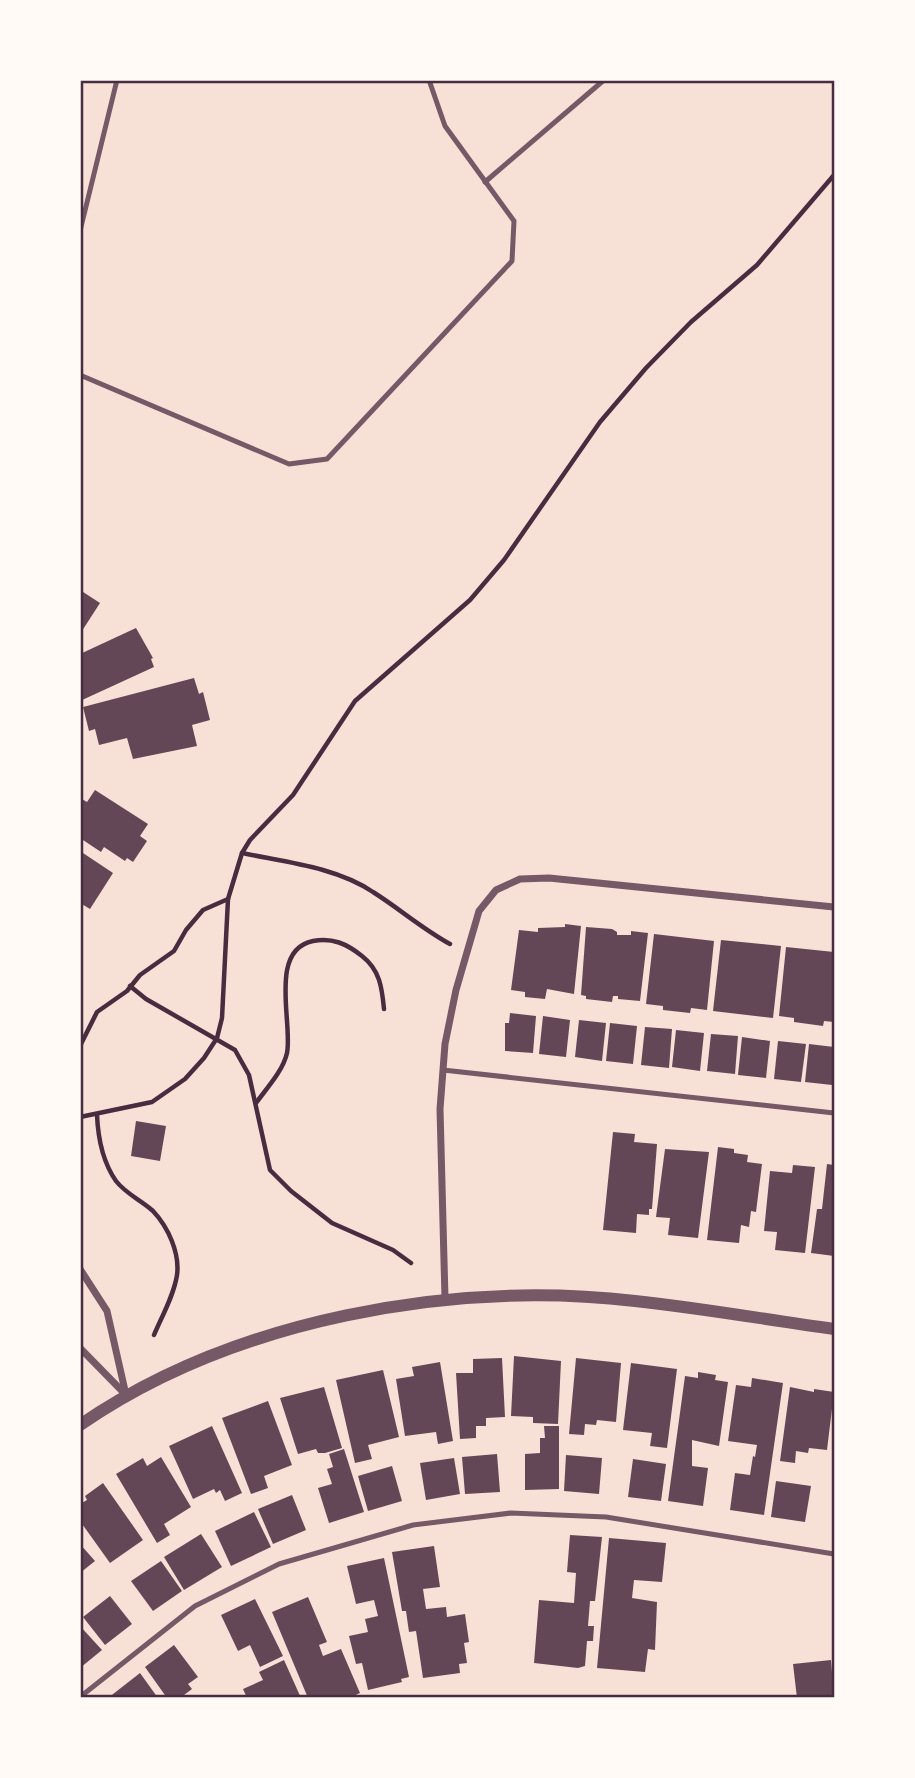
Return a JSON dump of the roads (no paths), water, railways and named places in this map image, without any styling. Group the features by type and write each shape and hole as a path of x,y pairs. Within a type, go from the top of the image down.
{"street":[{"path":"445,1298 440,1109 445,1044 479,911 496,890 520,879 550,878 835,907"},
{"path":"80,1269 107,1311 126,1395"},
{"path":"80,1425 126,1395 170,1373 247,1344 307,1326 445,1298 511,1296 632,1300 835,1329"},
{"path":"80,1348 126,1395"}],"lane":[{"path":"80,230 117,80"},
{"path":"80,375 289,464 327,459 512,261 514,221 445,127 429,80"},
{"path":"485,182 604,80"},
{"path":"443,1070 835,1113"},
{"path":"80,1697 195,1605 279,1564 413,1525 511,1513 606,1517 835,1553"}]}
